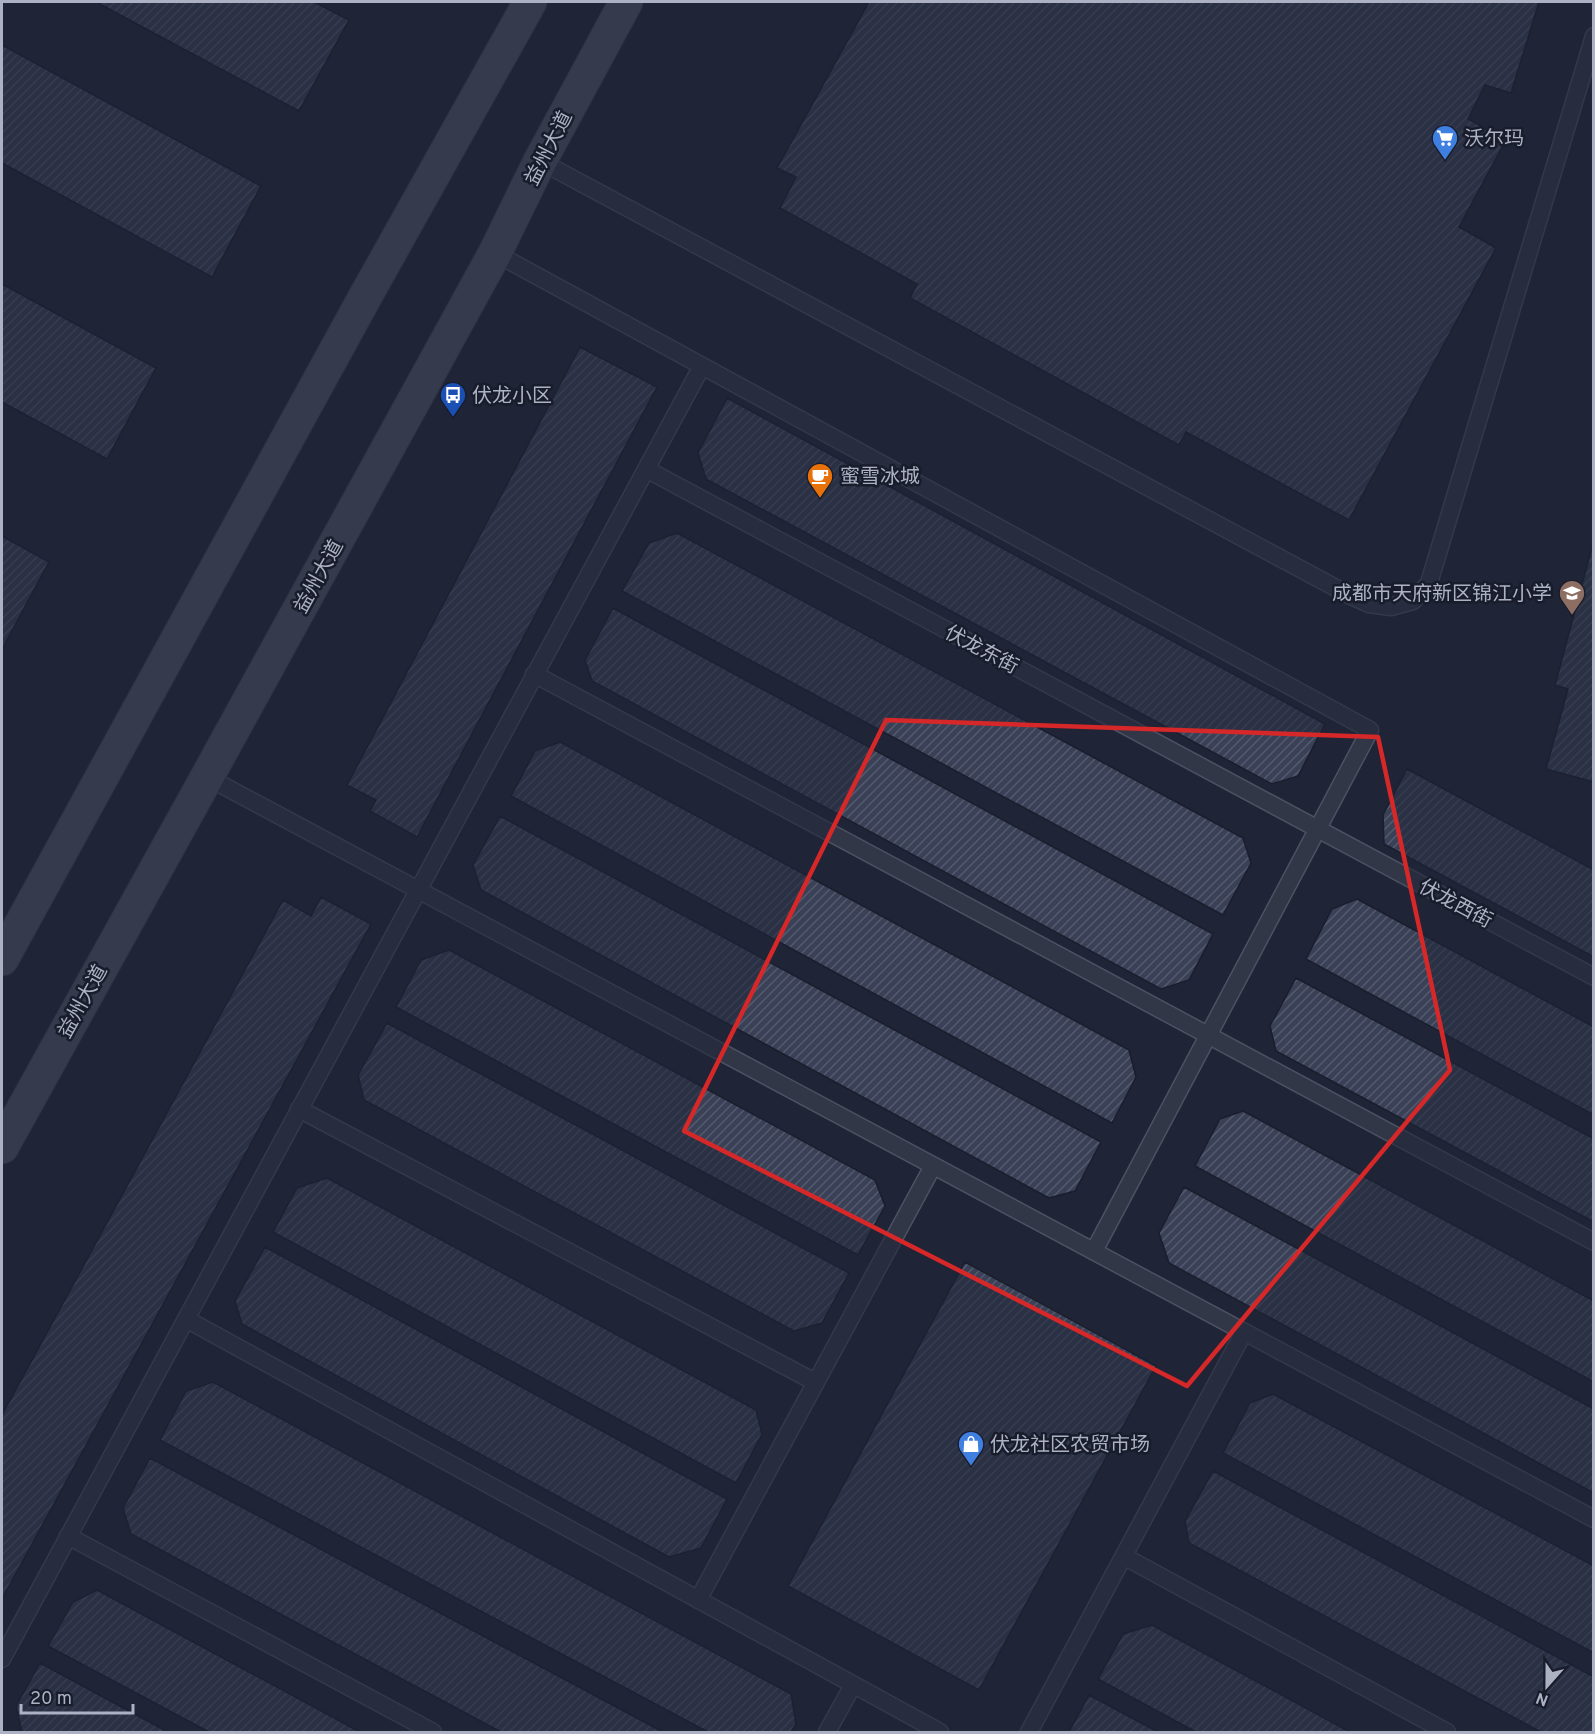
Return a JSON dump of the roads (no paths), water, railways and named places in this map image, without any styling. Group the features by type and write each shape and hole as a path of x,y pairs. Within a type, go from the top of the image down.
{"main road":[{"path":"2,959 530,2"},
{"name":"益州大道","path":"2,1147 495,253 540,161 626,2"}],"lane":[{"path":"540,161 1349,596 1369,604 1391,607 1413,601 1430,583 1593,36"},
{"path":"495,253 1370,730 1094,1251"},
{"path":"2,1659 702,366"},
{"name":"伏龙东街","path":"646,469 1318,829"},
{"path":"534,674 1593,1242"},
{"path":"207,777 1593,1519"},
{"name":"伏龙西街","path":"1318,829 1593,977"},
{"path":"299,1109 815,1382"},
{"path":"698,1600 933,1166"},
{"path":"186,1319 940,1732"},
{"path":"1029,1732 1244,1332"},
{"path":"68,1536 433,1732"},
{"path":"1125,1557 1447,1732"},
{"path":"827,1732 853,1685"}],"place":[{"name":"沃尔玛","path":"1445,161"},
{"name":"伏龙小区","path":"453,418"},
{"name":"蜜雪冰城","path":"820,499"},
{"name":"成都市天府新区锦江小学","path":"1572,616"},
{"name":"伏龙社区农贸市场","path":"971,1467"}]}
